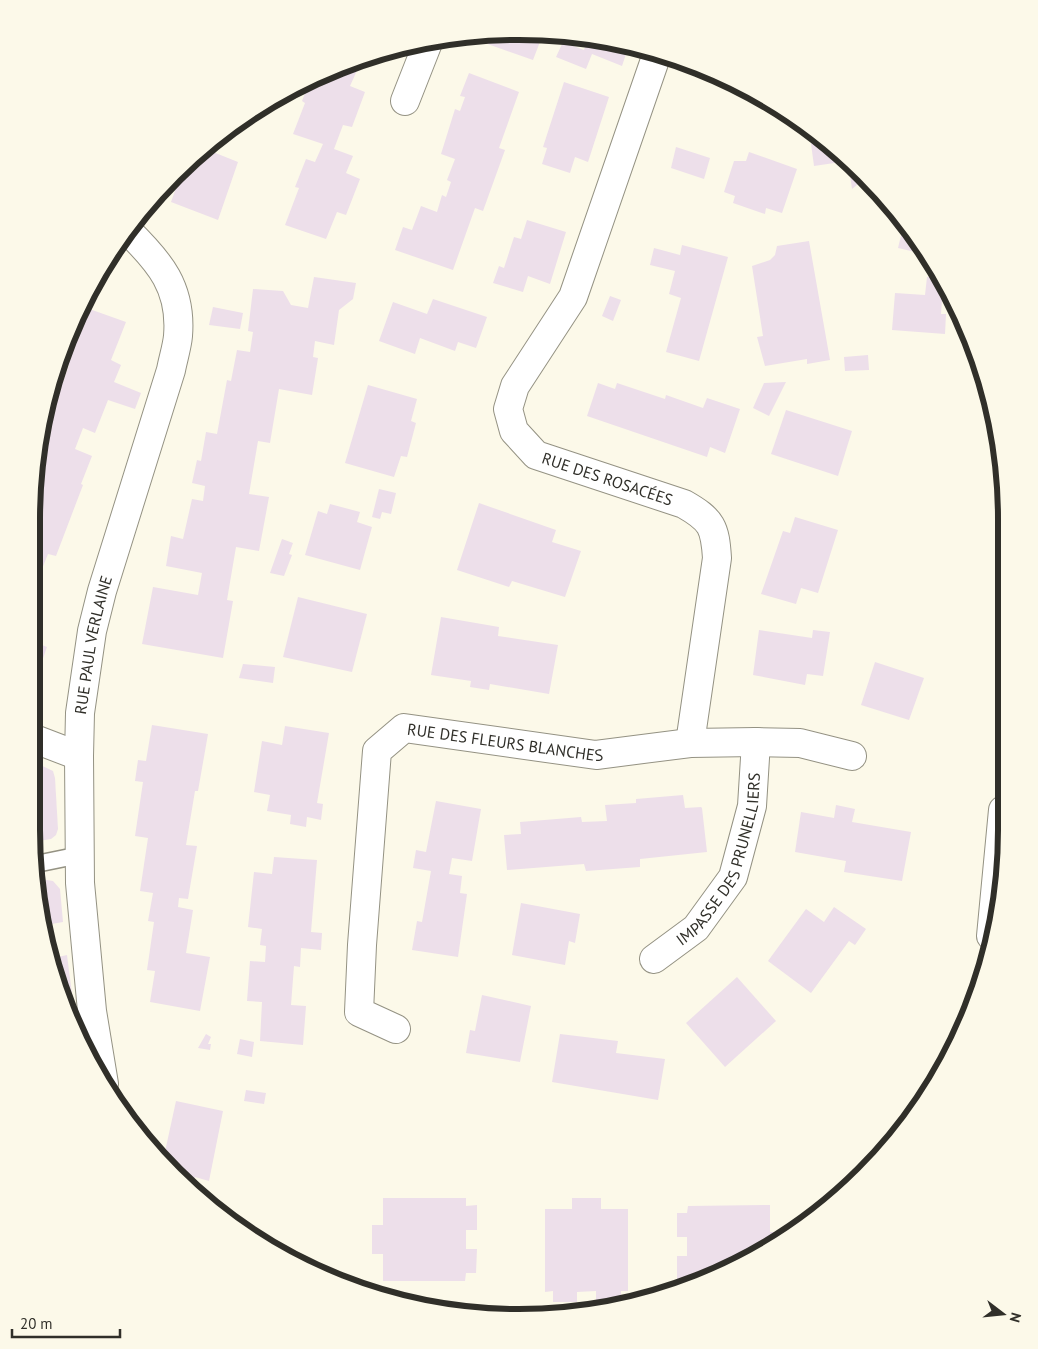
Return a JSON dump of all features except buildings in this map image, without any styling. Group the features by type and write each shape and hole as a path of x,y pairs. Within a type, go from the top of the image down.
{"street":[{"path":"405,100 425,49"},
{"name":"RUE DES ROSACÉES","path":"656,60 573,297 516,386 508,409 514,431 536,455 684,504 700,512 711,524 716,541 717,558 690,743"},
{"name":"RUE PAUL VERLAINE","path":"101,1064 92,1011 80,883 80,713 92,631 102,591 171,370 178,337 178,305 167,277 148,251 133,236"},
{"name":"RUE DES FLEURS BLANCHES","path":"396,1029 359,1012 376,751 404,728 596,755 690,743 756,742 800,743 852,756"},
{"path":"40,741 79,756"},
{"name":"IMPASSE DES PRUNELLIERS","path":"654,959 696,928 733,877 752,806 756,742"}],"lane":[{"path":"41,863 80,855"}]}
